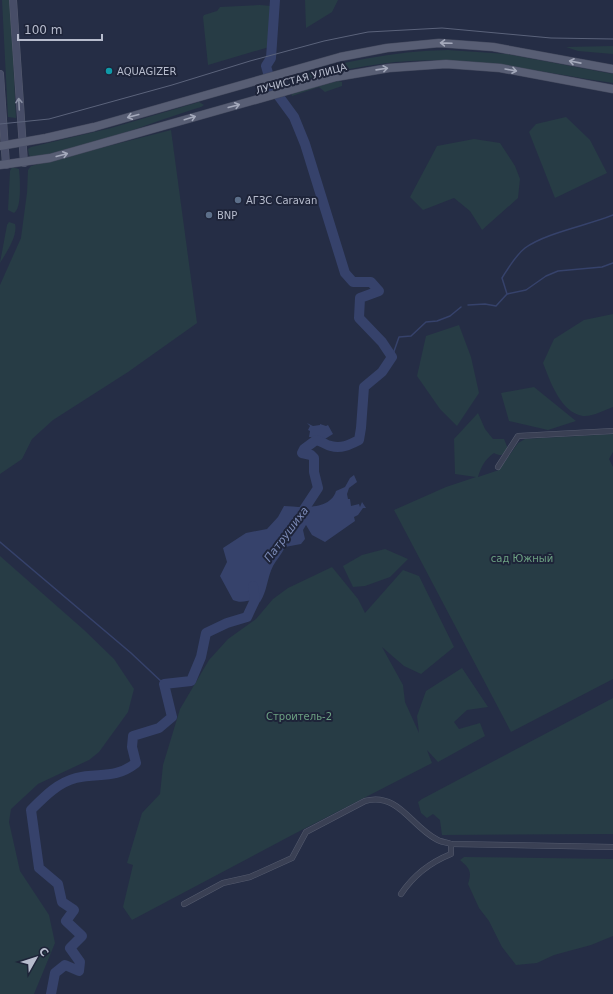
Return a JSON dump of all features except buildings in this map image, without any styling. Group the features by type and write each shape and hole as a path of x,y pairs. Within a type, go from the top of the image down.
{"main road":[{"name":"ЛУЧИСТАЯ УЛИЦА","path":"2,146 22,143 131,117 283,72 359,53 439,43 493,47 613,69"},
{"name":"ЛУЧИСТАЯ УЛИЦА","path":"3,165 24,163 93,146 336,77 376,70 446,64 500,68 613,89"}],"street":[{"path":"14,0 24,163"},
{"path":"0,74 3,165"},
{"path":"498,467 518,436 613,431"},
{"path":"184,904 223,884 250,877 292,858 306,832 365,801 374,798 384,799 396,805 436,839 451,844 613,847"},
{"path":"401,894 407,885 436,861 451,854 451,844"}],"green space":[{"path":"2,0 10,0 16,118 8,117"},
{"path":"305,0 338,0 332,12 306,28"},
{"path":"260,5 271,6 269,47 208,65 204,15 217,11 220,7"},
{"path":"613,46 613,54 578,51 566,47"},
{"path":"448,50 507,54 613,74 613,83 512,67 462,61 436,60 396,62 365,66 289,83 288,79 327,67 366,58"},
{"path":"338,81 342,82 342,86 325,92 319,87 292,96 291,93"},
{"path":"199,102 204,105 96,142 53,153 31,157 29,155 28,149 31,147 111,128"},
{"path":"566,117 590,140 607,173 555,198 529,132 536,124"},
{"path":"171,130 197,323 128,372 53,420 32,439 22,459 0,474 0,285 21,238 27,193 28,170 31,166 38,164"},
{"path":"474,139 500,143 515,166 520,179 518,198 482,230 470,211 454,198 423,210 410,197 437,146"},
{"path":"12,167 19,169 20,179 19,200 17,210 14,213 8,210 10,171"},
{"path":"9,222 15,224 15,234 0,263 7,225"},
{"path":"613,314 613,407 590,415 583,416 575,414 568,409 557,395 543,363 554,339 584,320"},
{"path":"459,325 471,357 479,393 457,426 440,409 417,376 426,336"},
{"path":"534,387 576,421 548,430 509,421 501,393"},
{"name":"сад Южный","path":"478,413 485,429 493,439 504,439 508,449 502,455 494,453 488,458 478,477 499,470 518,443 525,439 613,434 613,452 609,459 613,467 613,679 511,732 394,510 446,487 476,477 455,474 454,439"},
{"path":"385,549 408,559 390,577 365,586 353,587 343,566 362,555"},
{"path":"0,556 84,630 114,659 134,689 128,712 99,752 89,760 38,784 11,809 9,822 20,871 49,915 55,943 34,994 0,994"},
{"name":"Строитель-2","path":"332,567 358,599 365,613 403,570 419,576 454,647 421,674 404,666 382,647 403,685 405,702 419,733 417,716 426,691 462,668 488,707 467,710 454,722 459,729 480,723 485,736 438,762 427,750 432,763 132,920 123,907 133,865 127,863 142,813 160,794 163,765 180,709 209,660 228,639 256,619 273,599 288,588"},
{"path":"613,698 613,834 442,835 440,820 433,814 427,818 421,813 418,802 422,799"},
{"path":"464,857 613,859 613,936 591,945 554,955 537,963 516,965 502,947 489,921 479,908 468,884 470,876 469,870 460,860"}],"water":[{"path":"307,423 313,426 320,424 326,426 328,425 333,434 320,442 319,444 323,446 311,443 310,446 309,444 312,437 309,437 310,431 308,430 310,426"},
{"path":"354,475 357,482 349,488 347,494 348,499 350,499 351,506 359,504 360,507 362,502 366,508 363,508 358,515 354,517 355,521 325,542 312,535 306,525 303,530 305,539 301,544 285,547 274,564 260,602 253,600 240,602 233,600 220,576 227,562 223,548 246,533 267,529 278,517 284,506 306,507 321,505 328,502 336,491 345,487 350,478"}],"waterway":[{"name":"Патрушиха","path":"275,0 271,58 266,66 272,87 294,117 305,144 345,273 353,282 371,282 379,291 360,298 359,318 382,342 392,357 382,372 364,387 359,440 342,447 335,447 316,440 304,449 302,453 311,455 314,458 314,472 318,488 299,517"},
{"path":"468,305 485,304 496,306 507,294 502,278 512,262 525,248 544,238 613,215"},
{"path":"507,294 526,290 546,276 558,271 602,267 613,263"},
{"path":"392,357 399,337 411,336 426,322 437,321 450,316 461,307"},
{"path":"0,542 131,653 164,684"},
{"name":"Патрушиха","path":"51,994 55,973 65,965 79,971 80,962 70,948 82,936 66,921 74,910 62,902 58,884 39,868 31,810 51,791 69,780 84,776 106,775 121,772 136,763 132,747 133,736 159,728 172,717 164,684 191,681 201,657 206,633 227,623 247,617 255,600 253,586"}],"tram line":[{"path":"0,124 49,119 172,85 250,61 324,41 368,32 442,28 551,38 613,39"}],"place":[{"name":"AQUAGIZER","path":"109,71"},
{"name":"АГЗС Caravan","path":"238,200"},
{"name":"BNP","path":"209,215"}]}
